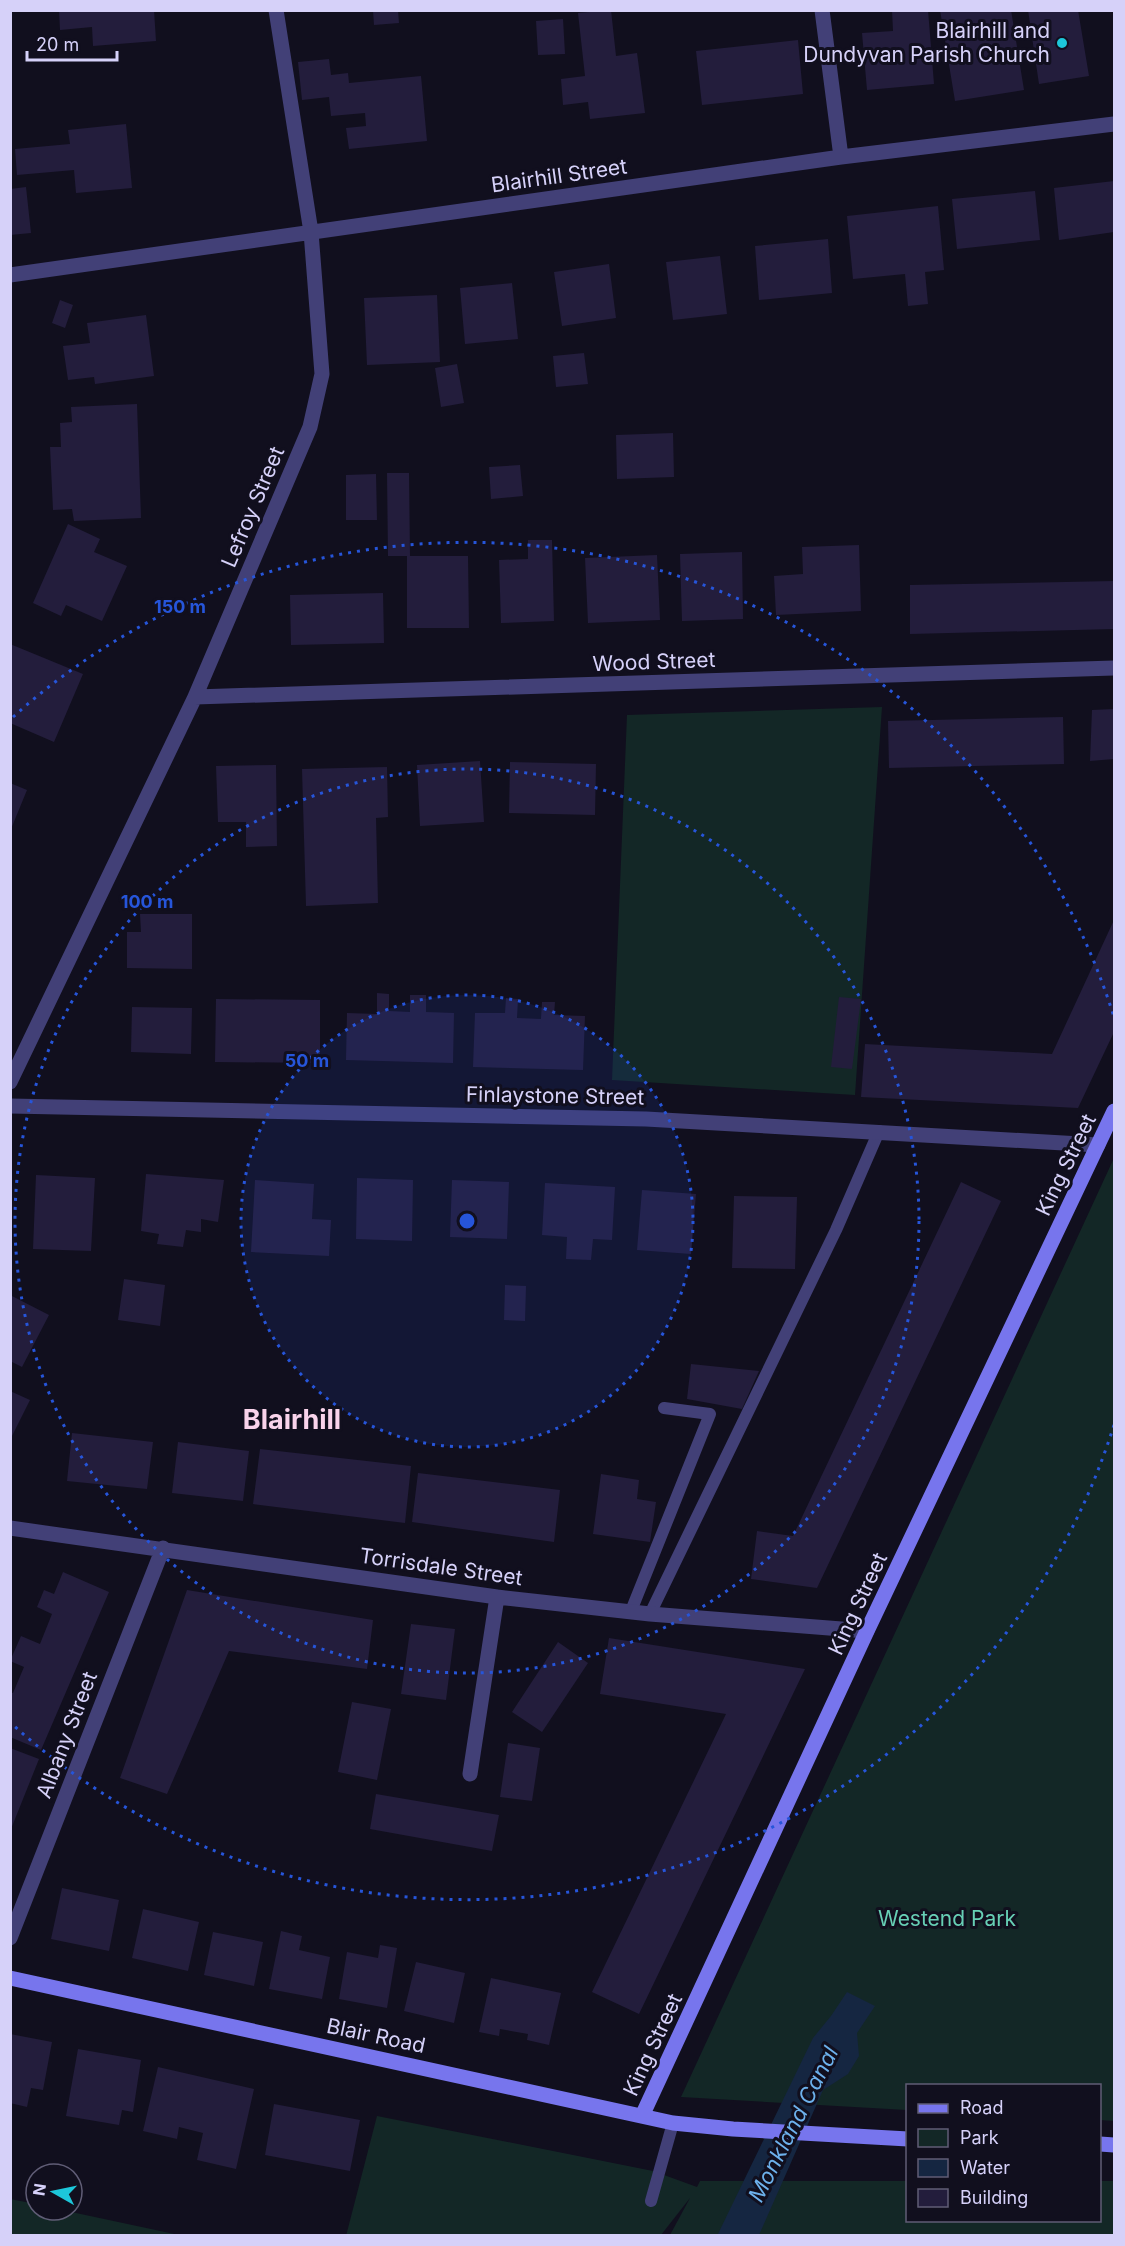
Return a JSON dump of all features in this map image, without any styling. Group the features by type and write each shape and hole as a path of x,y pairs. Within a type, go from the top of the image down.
{"street":[{"name":"Lefroy Street","path":"10,1082 195,697 310,427 322,374 310,232 276,10"},
{"path":"822,10 841,157"},
{"name":"Blairhill Street","path":"10,275 841,157 1114,124"},
{"name":"Wood Street","path":"195,697 1114,668"},
{"name":"Finlaystone Street","path":"10,1106 646,1119 1098,1145"},
{"name":"King Street","path":"642,2116 867,1631 1114,1111"},
{"name":"Torrisdale Street","path":"10,1528 497,1597 650,1614 867,1631"},
{"name":"Albany Street","path":"10,1938 163,1548"},
{"path":"470,1774 497,1597"},
{"name":"Blair Road","path":"10,1978 673,2123 901,2139"}],"lane":[{"path":"650,1614 836,1230 879,1131"},
{"path":"631,1611 710,1414 664,1408"},
{"path":"651,2201 673,2123"}],"green space":[{"path":"882,707 855,1095 612,1080 627,715"},
{"name":"Westend Park","path":"1114,1158 1114,2121 1101,2120 1101,2084 906,2084 906,2110 681,2097"},
{"path":"377,2116 653,2171 697,2187 700,2181 906,2181 906,2222 1101,2222 1101,2181 1114,2181 1114,2235 670,2235 690,2198 661,2235 346,2236"},
{"path":"10,2199 24,2202 24,2222 84,2222 84,2215 179,2235 11,2235"}],"water":[{"name":"Monkland Canal","path":"847,1992 875,2006 857,2033 859,2056 848,2074 823,2090 759,2235 717,2236 813,2038"}],"building":[{"path":"59,10 154,10 156,41 93,46 92,27 60,30"},
{"path":"373,10 398,10 399,23 374,25"},
{"path":"611,10 616,56 637,53 645,113 590,119 588,102 563,105 561,79 585,76 578,13"},
{"path":"892,10 928,10 934,84 867,90 862,33 893,31"},
{"path":"940,10 1011,10 1024,90 955,101"},
{"path":"1028,10 1078,10 1089,76 1039,84"},
{"path":"563,19 565,54 538,55 536,21"},
{"path":"798,40 803,94 702,105 696,51"},
{"path":"329,59 331,75 348,73 349,83 421,76 427,141 349,149 346,128 366,126 365,113 331,116 329,97 302,100 298,62"},
{"path":"126,124 132,188 76,193 74,170 17,175 15,149 70,144 68,130"},
{"path":"1114,181 1114,232 1059,240 1054,188"},
{"path":"26,187 31,233 10,235 10,189"},
{"path":"1035,191 1040,240 957,249 952,199"},
{"path":"938,206 944,270 925,272 928,304 908,306 905,274 853,279 847,216"},
{"path":"828,239 832,293 759,300 755,246"},
{"path":"720,256 727,314 673,320 666,262"},
{"path":"609,264 616,318 562,326 554,272"},
{"path":"512,283 518,339 465,344 460,288"},
{"path":"437,295 440,362 367,365 364,298"},
{"path":"60,300 73,305 65,328 52,323"},
{"path":"146,315 154,376 95,384 94,377 68,380 63,346 90,343 87,323"},
{"path":"584,353 588,384 556,387 553,356"},
{"path":"457,364 464,403 441,407 435,368"},
{"path":"137,404 141,518 74,521 72,509 53,510 50,447 61,447 60,423 72,422 71,407"},
{"path":"673,433 674,477 617,479 616,435"},
{"path":"520,465 523,496 491,499 489,467"},
{"path":"387,473 409,473 410,556 468,556 469,628 407,628 407,556 388,556"},
{"path":"376,474 377,520 346,520 346,475"},
{"path":"68,524 100,539 94,552 127,566 102,621 66,605 61,616 33,603"},
{"path":"528,540 552,540 554,621 501,623 499,560 528,559"},
{"path":"859,545 861,611 776,615 774,576 803,574 802,547"},
{"path":"742,552 743,619 682,621 680,554"},
{"path":"657,555 660,620 588,623 585,558"},
{"path":"1114,581 1114,629 910,634 910,585"},
{"path":"383,593 384,643 291,645 290,595"},
{"path":"10,644 83,674 54,742 10,723"},
{"path":"1114,709 1114,759 1090,761 1092,710"},
{"path":"1063,717 1064,764 889,768 888,721"},
{"path":"480,761 484,822 420,826 417,765"},
{"path":"510,762 596,764 595,815 509,813"},
{"path":"276,765 277,846 246,847 246,822 218,822 216,766"},
{"path":"387,767 388,817 376,818 378,903 306,906 302,769"},
{"path":"10,783 27,790 11,829 10,829"},
{"path":"140,914 192,914 192,969 127,968 127,932 141,932"},
{"path":"1114,920 1114,1032 1078,1108 861,1097 865,1044 1052,1054"},
{"path":"377,993 389,994 389,1011 410,1012 410,995 426,995 426,1012 454,1013 453,1063 346,1060 347,1013 377,1014"},
{"path":"839,997 861,999 852,1069 831,1067"},
{"path":"506,998 518,999 517,1018 541,1019 542,1002 555,1002 554,1015 585,1016 583,1070 473,1067 475,1013 505,1013"},
{"path":"216,999 320,1000 320,1063 215,1062"},
{"path":"132,1007 192,1008 191,1054 131,1052"},
{"path":"146,1174 224,1180 218,1222 201,1219 201,1232 186,1230 183,1247 157,1244 159,1234 141,1231"},
{"path":"36,1175 95,1178 91,1251 33,1249"},
{"path":"357,1178 413,1180 412,1241 356,1239"},
{"path":"255,1180 314,1184 312,1219 331,1220 329,1256 251,1252"},
{"path":"452,1180 509,1182 507,1239 450,1237"},
{"path":"961,1182 1001,1201 817,1588 751,1579 757,1531 793,1536"},
{"path":"545,1183 615,1187 612,1240 593,1239 591,1260 566,1259 567,1237 542,1235"},
{"path":"642,1190 696,1194 691,1254 637,1250"},
{"path":"734,1196 797,1197 795,1269 732,1268"},
{"path":"124,1279 165,1285 160,1326 118,1320"},
{"path":"505,1285 526,1286 525,1321 504,1320"},
{"path":"10,1295 49,1315 22,1367 10,1361"},
{"path":"691,1364 759,1371 742,1409 687,1399"},
{"path":"10,1391 30,1400 10,1440"},
{"path":"72,1433 153,1442 147,1489 67,1481"},
{"path":"178,1442 249,1451 243,1501 172,1493"},
{"path":"260,1449 411,1466 405,1523 253,1504"},
{"path":"418,1473 560,1490 554,1542 412,1522"},
{"path":"601,1474 639,1480 637,1499 656,1502 650,1542 593,1534"},
{"path":"63,1572 109,1592 41,1750 10,1737 10,1692 13,1693 24,1667 10,1661 21,1636 40,1644 52,1614 37,1607 44,1590 54,1594"},
{"path":"187,1590 373,1620 367,1669 229,1651 167,1794 120,1778"},
{"path":"411,1624 455,1629 446,1700 401,1694"},
{"path":"609,1638 805,1669 639,2014 592,1992 726,1714 600,1694"},
{"path":"558,1642 588,1663 542,1732 512,1712"},
{"path":"352,1702 391,1709 377,1780 338,1772"},
{"path":"508,1743 540,1748 532,1801 500,1797"},
{"path":"10,1748 39,1759 11,1829 10,1829"},
{"path":"376,1794 499,1815 492,1851 370,1829"},
{"path":"62,1888 119,1900 109,1951 51,1939"},
{"path":"143,1909 199,1922 188,1971 132,1958"},
{"path":"281,1931 302,1936 299,1950 330,1957 322,1999 269,1989"},
{"path":"213,1932 263,1942 254,1986 204,1975"},
{"path":"380,1945 397,1948 387,2008 339,1999 347,1952 378,1958"},
{"path":"416,1962 465,1973 454,2023 404,2011"},
{"path":"491,1978 561,1993 549,2045 527,2040 528,2034 500,2029 499,2036 479,2032"},
{"path":"10,2034 52,2042 43,2090 31,2088 27,2107 10,2103"},
{"path":"78,2049 141,2060 133,2112 122,2110 119,2125 66,2116"},
{"path":"158,2067 254,2089 236,2169 197,2160 203,2133 179,2127 177,2139 143,2131"},
{"path":"274,2104 360,2120 350,2171 265,2155"}],"place":[{"name":"Blairhill and Dundyvan Parish Church","path":"1062,43"}],"district":[{"name":"Blairhill","path":"292,1420"}]}
